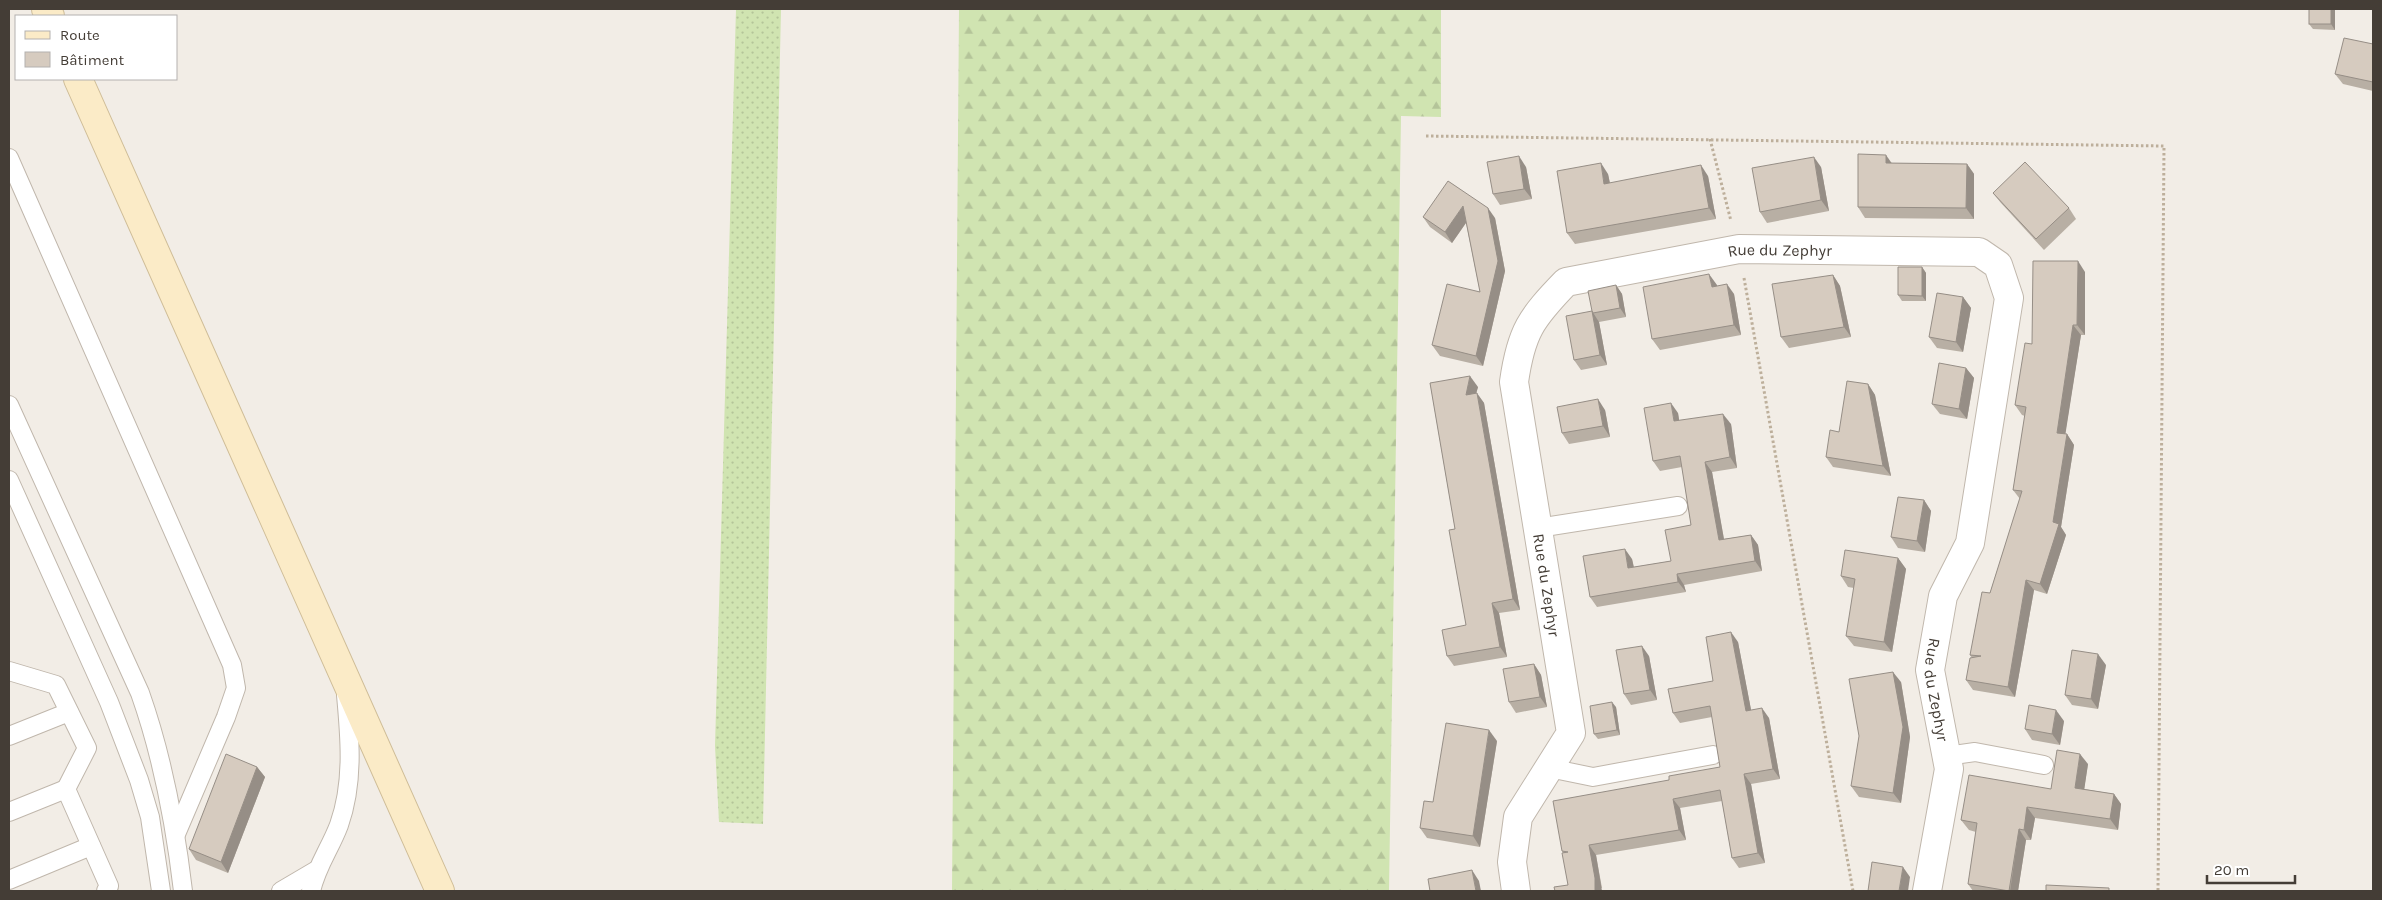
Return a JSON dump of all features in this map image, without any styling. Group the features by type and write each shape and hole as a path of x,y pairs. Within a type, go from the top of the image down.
{"street":[{"path":"78,80 440,891"},
{"name":"Rue du Zephyr","path":"1516,891 1512,862 1518,817 1571,733 1514,382 1518,349 1531,322 1566,282 1739,249 1979,252 1998,265 2009,298 1970,543 1944,596 1930,670 1950,769 1927,891"}],"lane":[{"path":"9,158 232,665 236,688 226,717 176,834"},
{"path":"9,406 140,692 156,738 176,834 183,891"},
{"path":"9,480 109,702 136,771 150,817 161,891"},
{"path":"1538,528 1678,506"},
{"path":"9,671 56,686 87,748 66,789 9,812"},
{"path":"311,891 316,871 339,825 349,778 349,729 345,677"},
{"path":"9,736 69,712"},
{"path":"1947,756 1975,752 2044,765"},
{"path":"1549,768 1593,777 1713,755"},
{"path":"66,789 109,886 106,891"},
{"path":"9,880 91,846"},
{"path":"281,891 316,871"}],"path":[{"path":"1710,139 1739,249 1853,891"}],"green space":[{"path":"736,9 781,9 763,824 719,822 715,746"},
{"path":"959,9 1441,9 1441,117 1401,116 1389,891 952,891"}],"building":[{"path":"2309,9 2331,9 2331,24 2309,24"},
{"path":"2344,38 2373,44 2373,82 2335,74"},
{"path":"1858,154 1886,155 1886,163 1967,164 1966,208 1858,207"},
{"path":"1519,156 1524,189 1493,194 1487,162"},
{"path":"1814,157 1821,200 1760,212 1752,168"},
{"path":"2025,162 2069,208 2036,239 1993,193"},
{"path":"1601,163 1604,184 1701,165 1709,208 1567,233 1557,171"},
{"path":"1448,181 1488,208 1498,261 1476,356 1432,345 1447,284 1480,292 1463,206 1445,232 1423,217"},
{"path":"2033,261 2078,261 2077,325 2073,325 2057,433 2067,434 2053,522 2059,524 2040,584 2026,580 2008,687 1966,680 1970,658 1981,656 1970,655 1982,592 1990,593 2022,491 2013,490 2026,407 2015,405 2025,343 2032,344"},
{"path":"1898,267 1922,267 1922,296 1898,295"},
{"path":"1709,274 1712,287 1727,284 1734,325 1652,339 1643,287"},
{"path":"1833,275 1844,327 1781,337 1772,284"},
{"path":"1616,285 1620,308 1593,313 1588,291"},
{"path":"1937,293 1963,297 1956,342 1929,337"},
{"path":"1592,311 1600,355 1574,360 1566,316"},
{"path":"1939,363 1966,368 1959,409 1932,404"},
{"path":"1470,376 1466,395 1477,393 1513,599 1492,603 1500,647 1447,656 1442,630 1466,625 1449,530 1455,529 1430,383"},
{"path":"1847,381 1868,384 1883,466 1826,457 1830,430 1839,432"},
{"path":"1598,399 1603,426 1562,433 1557,407"},
{"path":"1671,403 1674,421 1723,414 1730,457 1705,462 1719,540 1751,535 1755,561 1677,574 1678,582 1590,597 1583,556 1625,549 1628,568 1671,561 1665,530 1691,525 1680,456 1653,461 1644,408"},
{"path":"1898,497 1924,500 1917,541 1891,537"},
{"path":"1845,550 1898,558 1884,642 1846,636 1855,579 1841,576"},
{"path":"1731,632 1746,711 1762,708 1773,769 1744,774 1758,853 1732,858 1720,790 1673,799 1679,830 1589,845 1595,878 1595,891 1555,891 1554,887 1568,885 1562,853 1568,852 1562,851 1553,801 1669,780 1669,776 1720,767 1710,706 1673,713 1668,689 1713,681 1706,637"},
{"path":"1642,646 1650,690 1624,694 1616,650"},
{"path":"2072,650 2098,654 2091,699 2065,695"},
{"path":"1534,664 1540,697 1509,702 1503,669"},
{"path":"1893,672 1903,727 1893,793 1851,786 1859,736 1849,679"},
{"path":"1612,702 1617,730 1594,734 1590,706"},
{"path":"2029,705 2056,710 2052,734 2025,729"},
{"path":"1446,723 1489,730 1473,836 1420,828 1424,801 1433,802"},
{"path":"2057,750 2080,754 2075,788 2114,794 2110,819 2027,807 2024,830 2019,829 2009,891 1968,884 1977,823 1961,820 1969,775 2051,789"},
{"path":"226,754 257,767 221,862 189,849"},
{"path":"1872,862 1903,867 1899,891 1868,891"},
{"path":"1472,870 1476,891 1430,891 1428,879"},
{"path":"2046,885 2109,888 2109,891 2046,891"}]}
